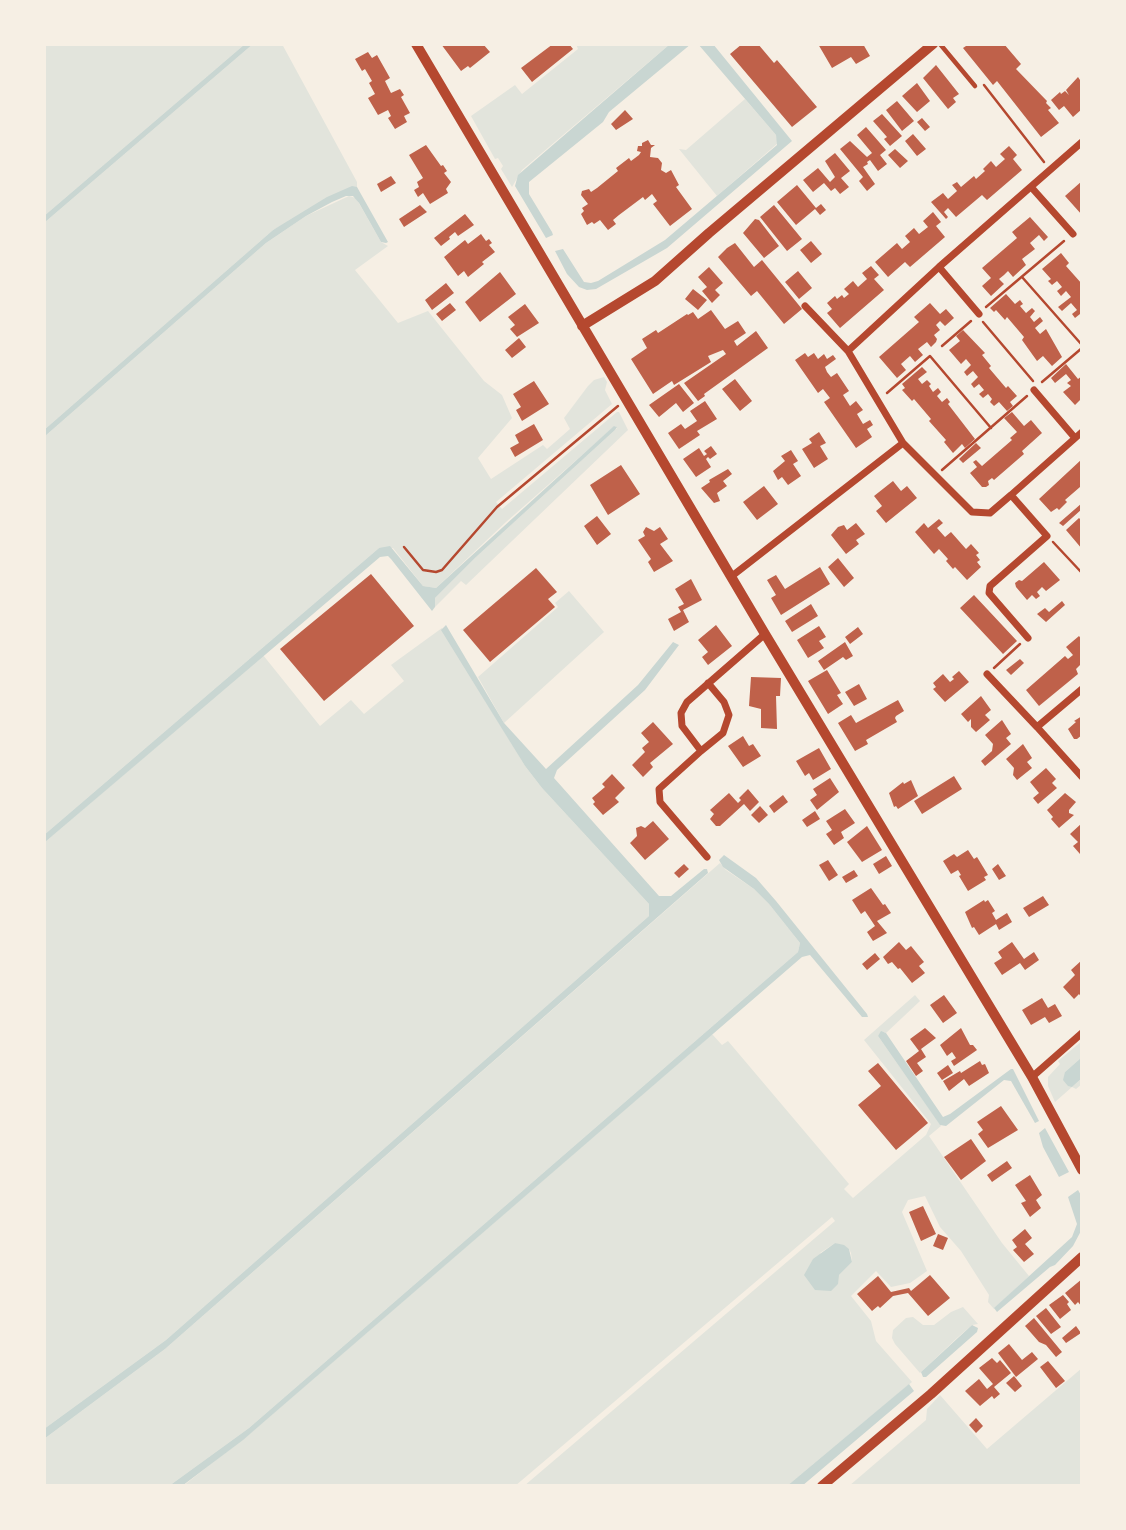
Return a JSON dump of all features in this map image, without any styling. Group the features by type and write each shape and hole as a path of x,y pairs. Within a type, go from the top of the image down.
{"street":[{"path":"416,44 765,634 1032,1077 1082,1170"},
{"path":"582,326 655,281 933,44"},
{"path":"848,351 1082,142"},
{"path":"1032,188 1073,234"},
{"path":"939,267 979,314"},
{"path":"805,306 848,351 903,443 972,512 990,513 1082,432"},
{"path":"1034,390 1074,438"},
{"path":"732,576 903,443"},
{"path":"1010,495 1047,536 990,586 989,593 1028,638"},
{"path":"701,751 685,732 681,713 687,702 765,634"},
{"path":"987,674 1082,777"},
{"path":"707,856 660,802 658,796 661,785 723,733 728,722 728,709 708,683"},
{"path":"1037,727 1082,689"},
{"path":"1032,1077 1082,1033"},
{"path":"821,1486 930,1394 1082,1257"}],"lane":[{"path":"940,44 975,86"}],"path":[{"path":"975,86 984,85 1051,170"},
{"path":"979,314 1073,234"},
{"path":"942,346 977,315 1038,387 1082,347 1022,277"},
{"path":"879,400 930,356 991,428"},
{"path":"936,475 1034,390"},
{"path":"404,547 423,570 442,570 497,507 626,399"},
{"path":"1047,536 1082,573"},
{"path":"987,674 1028,638"}],"shaded area":[{"path":"44,44 245,44 44,216"},
{"path":"245,44 253,44 44,223 44,216"},
{"path":"253,44 282,44 357,182 357,187 273,230 44,430 44,223"},
{"path":"576,44 670,44 522,170 512,187 501,169 503,166 498,158 495,159 471,116 515,85 522,94 578,49"},
{"path":"670,44 691,44 609,112 603,122 529,182 529,194 553,235 546,238 515,186 518,175"},
{"path":"698,44 713,44 792,141 667,248 596,289 579,287 567,274 555,251 563,249 584,282 598,281 665,240 777,145 776,135"},
{"path":"745,99 776,135 778,143 717,196 679,149 686,150"},
{"path":"352,186 357,187 388,242 381,242 353,196 346,196 306,216 266,243 44,437 44,430 273,230 327,197"},
{"path":"349,196 356,198 381,242 388,246 355,270 398,323 428,311 484,381 502,395 512,418 478,458 491,479 543,445 547,449 570,429 564,418 588,386 594,380 604,377 607,382 605,390 612,404 496,502 502,509 617,412 628,430 466,585 461,581 435,607 435,598 475,558 617,428 615,426 506,522 436,588 423,586 393,548 379,548 44,835 44,437 266,243 306,216"},
{"path":"614,426 617,427 615,430 435,598 432,611 391,559 388,556 380,557 44,843 44,835 379,548 390,546 423,586 436,588"},
{"path":"569,591 604,632 504,723 478,677 558,607 555,603"},
{"path":"446,625 504,723 546,769 638,685 673,642 679,645 645,690 557,770 554,778 659,896 671,896 704,869 707,869 708,873 165,1349 44,1439 44,1429 166,1340 649,916 649,904 525,766 441,630"},
{"path":"442,628 525,766 649,904 649,916 166,1340 44,1429 44,843 263,655 320,726 351,700 364,714 404,681 391,665"},
{"path":"724,855 756,878 868,1017 862,1017 810,955 802,957 243,1440 182,1486 169,1486 249,1428 798,952 800,943 769,904 754,889 723,867 719,860"},
{"path":"720,863 769,904 800,943 798,952 249,1428 169,1486 44,1486 44,1439 165,1349"},
{"path":"915,995 920,1001 886,1033 878,1036 941,1126 929,1136 1002,1243 1029,1276 994,1309 988,1302 989,1295 961,1251 940,1227 925,1196 908,1200 902,1212 927,1271 910,1283 891,1287 876,1271 851,1296 871,1321 876,1341 912,1382 787,1486 524,1486 835,1221 832,1217 515,1486 183,1486 253,1431 712,1034 722,1045 728,1041 849,1184 844,1189 853,1198 926,1135 931,1124 864,1040","holes":["835,1243 849,1249 852,1262 839,1275 820,1253"]},
{"path":"881,1031 886,1033 943,1117 1013,1069 1039,1121 1035,1123 1011,1081 1004,1080 946,1126 940,1125 878,1036"},
{"path":"1082,1041 1082,1057 1065,1072 1072,1087 1055,1102 1048,1086 1048,1077 1060,1064 1058,1061"},
{"path":"1082,1057 1082,1078 1072,1087 1068,1086 1063,1080 1065,1072"},
{"path":"1082,1078 1082,1084 1076,1089 1072,1087"},
{"path":"1045,1128 1069,1172 1059,1177 1043,1147 1039,1133"},
{"path":"1078,1190 1082,1197 1082,1229 1073,1246 1055,1265 997,1312 994,1308 1072,1237 1077,1224 1068,1197"},
{"path":"835,1243 849,1249 852,1262 839,1275 838,1284 831,1291 815,1290 804,1275 813,1259"},
{"path":"963,1307 978,1324 972,1325 920,1373 895,1344 892,1338 893,1330 906,1318 913,1317 923,1325 934,1325"},
{"path":"972,1325 978,1328 977,1332 923,1377 921,1372"},
{"path":"1082,1368 1082,1486 849,1486 926,1420 927,1409 940,1395 987,1449"},
{"path":"909,1384 914,1391 802,1486 787,1486"}],"building":[{"path":"441,44 483,44 490,52 470,68 468,66 461,71"},
{"path":"553,44 569,44 573,49 532,82 521,68"},
{"path":"742,44 758,44 774,63 777,60 817,107 792,127 730,54"},
{"path":"818,44 863,44 870,56 856,64 851,57 832,68"},
{"path":"969,44 1004,44 1021,64 1016,69 1047,101 1051,108 1048,110 1059,123 1041,137 997,81 993,85 963,48"},
{"path":"368,52 372,58 377,55 390,78 385,81 391,93 400,89 404,95 401,97 410,113 404,116 407,122 395,129 388,118 391,116 388,110 378,115 368,98 375,94 369,83 372,81 355,59"},
{"path":"936,65 959,94 953,98 956,102 948,109 923,78"},
{"path":"1078,77 1082,83 1082,109 1073,117 1064,106 1059,110 1051,100 1060,92 1061,94 1065,91 1069,95 1066,90"},
{"path":"917,83 930,101 917,112 902,96"},
{"path":"897,101 914,121 902,131 886,110"},
{"path":"625,110 633,119 616,130 611,124"},
{"path":"882,114 902,136 890,146 884,139 887,137 873,121"},
{"path":"922,118 930,127 925,131 917,122"},
{"path":"866,127 886,150 880,155 887,164 878,171 870,160 863,167 875,184 867,191 859,181 863,177 840,149 850,141 867,157 872,153 857,135"},
{"path":"913,134 926,149 917,156 905,141"},
{"path":"648,140 651,145 655,145 651,148 650,157 658,158 662,163 661,170 666,173 671,170 679,185 676,187 692,209 670,226 653,204 657,201 652,194 645,200 643,197 619,215 613,220 616,224 608,230 600,220 587,225 581,214 584,211 582,208 588,204 581,195 582,191 589,189 591,192 597,188 618,171 616,168 629,158 631,161 639,155 641,152 637,151 638,146"},
{"path":"426,145 441,166 443,165 447,171 444,173 451,182 446,189 448,193 430,204 423,193 418,197 414,190 419,187 417,182 423,178 409,155"},
{"path":"1009,146 1017,155 1013,159 1022,170 987,200 982,195 956,217 948,208 944,212 948,217 946,219 931,202 943,193 948,199 957,191 952,185 957,182 961,187 974,176 976,179 991,161 996,167 1005,159 1000,154"},
{"path":"895,149 908,161 900,168 888,155"},
{"path":"835,153 850,171 841,178 849,187 840,194 835,188 831,191 824,183 813,192 803,180 818,168 830,182 835,177 825,161"},
{"path":"391,176 396,183 381,192 377,184"},
{"path":"1082,181 1082,215 1065,196"},
{"path":"797,185 816,208 821,204 826,210 820,215 815,209 796,225 777,202"},
{"path":"420,205 427,212 404,227 399,219"},
{"path":"774,205 802,239 787,251 760,217"},
{"path":"933,212 941,222 936,226 945,237 910,267 905,262 888,277 875,262 897,243 902,249 910,242 905,236 914,228 919,234 928,227 923,221"},
{"path":"465,214 474,225 458,236 455,232 441,246 434,238"},
{"path":"1030,217 1048,237 1044,241 1039,235 1030,243 1035,249 1022,259 1026,265 1013,277 1008,271 999,279 1004,284 991,296 982,286 991,278 982,268 1017,238 1012,232"},
{"path":"755,219 759,220 779,246 764,258 743,233"},
{"path":"481,234 486,241 489,239 492,243 489,245 495,252 468,277 464,271 458,276 444,257 465,240 468,244"},
{"path":"811,241 822,254 811,263 800,250"},
{"path":"735,243 754,267 762,260 802,309 784,324 757,291 751,296 718,257"},
{"path":"1061,253 1069,263 1066,266 1082,284 1082,316 1080,314 1075,318 1072,314 1077,310 1071,303 1062,311 1058,307 1071,297 1066,291 1061,296 1057,291 1062,287 1057,281 1052,285 1048,281 1051,279 1042,269"},
{"path":"871,266 879,275 874,279 884,290 840,328 827,313 832,309 827,303 835,296 837,299 842,295 844,298 849,294 844,289 853,281 858,287 867,279 862,273"},
{"path":"709,267 723,283 715,290 720,295 712,303 702,291 707,287 698,277"},
{"path":"798,271 812,288 799,299 785,282"},
{"path":"500,272 516,294 480,322 465,302"},
{"path":"446,283 454,293 432,310 425,300"},
{"path":"693,289 707,300 698,310 685,299"},
{"path":"1006,294 1015,304 1020,300 1023,304 1020,306 1026,313 1032,308 1035,311 1030,317 1034,322 1040,317 1043,321 1035,328 1040,334 1046,329 1062,357 1052,366 1043,356 1037,361 1022,340 1024,337 1007,317 1005,320 996,310 994,312 990,308"},
{"path":"450,303 456,310 442,321 436,314"},
{"path":"930,303 940,314 946,309 954,318 945,326 940,321 936,325 940,330 934,335 936,342 931,347 927,342 918,349 923,355 915,362 910,356 901,364 906,370 897,378 879,357 919,322 914,317"},
{"path":"525,304 539,323 517,337 510,329 515,325 508,317"},
{"path":"711,310 725,329 738,321 746,333 734,341 737,346 756,331 768,348 698,401 684,383 726,354 723,350 708,356 711,362 674,385 672,381 653,394 631,359 647,348 642,339 656,330 658,333 687,314 693,312 698,319"},
{"path":"963,330 985,353 982,355 991,366 989,368 1006,388 1008,386 1017,396 1010,402 1013,406 1007,411 999,402 994,406 988,394 983,398 979,394 984,390 979,384 974,388 971,384 978,377 973,371 967,376 964,372 971,365 966,359 961,364 949,350 960,341 956,336"},
{"path":"519,338 526,347 512,358 505,350"},
{"path":"805,353 808,357 814,353 818,359 824,354 827,359 833,355 836,359 825,367 827,372 831,377 837,373 849,391 843,395 850,406 856,401 863,410 857,414 863,424 870,420 873,425 867,429 872,437 856,448 824,402 830,398 823,389 818,393 795,360"},
{"path":"1066,364 1078,379 1082,376 1082,398 1075,405 1063,392 1071,386 1067,383 1071,380 1066,374 1055,383 1051,378"},
{"path":"922,367 927,372 918,379 922,384 927,380 933,392 938,388 941,392 937,396 942,402 947,398 950,402 948,404 975,439 965,448 962,444 953,453 944,442 946,440 929,421 931,419 914,399 912,401 902,390 905,388 902,384"},
{"path":"735,379 752,401 740,411 722,389"},
{"path":"534,381 549,404 522,421 516,410 521,407 513,394"},
{"path":"679,384 694,403 683,412 676,403 659,417 649,405"},
{"path":"705,401 717,419 697,431 700,435 679,449 668,433 681,424 685,429 697,421 690,411"},
{"path":"1012,412 1024,426 1031,420 1042,433 1022,451 1024,454 994,480 992,478 988,481 989,485 982,487 970,473 977,467 973,462 976,460 982,466 1012,440 1010,438 1017,432 1004,418"},
{"path":"534,424 543,440 515,457 510,448 519,443 515,435"},
{"path":"819,432 826,443 820,446 828,459 814,468 802,449 812,443 809,439"},
{"path":"976,443 981,448 963,463 959,459"},
{"path":"711,446 717,454 706,459 711,467 696,477 683,459 699,448 704,456 707,454 704,451"},
{"path":"791,450 798,461 793,464 801,476 788,485 782,477 778,480 773,471 785,461 781,456"},
{"path":"1082,459 1082,489 1080,487 1065,500 1067,502 1059,510 1057,508 1051,512 1039,499"},
{"path":"621,465 640,494 608,515 590,485"},
{"path":"728,469 732,474 723,481 727,486 717,493 720,501 714,503 701,488"},
{"path":"893,481 901,491 907,486 917,498 886,523 876,511 882,506 874,496"},
{"path":"764,486 778,504 757,520 743,502"},
{"path":"1082,503 1082,509 1063,526 1059,523"},
{"path":"597,516 611,534 597,545 584,526"},
{"path":"1079,518 1082,521 1082,549 1066,530"},
{"path":"939,519 943,523 937,528 945,537 951,532 966,549 971,544 979,553 976,555 980,560 977,562 981,567 967,580 955,567 953,569 939,549 934,554 915,532 924,523 928,528"},
{"path":"856,523 865,534 856,540 859,544 846,554 831,535 838,527 844,525 847,530"},
{"path":"646,527 654,531 660,527 668,539 660,544 673,561 654,572 648,562 651,559 638,540 645,536 643,532"},
{"path":"838,558 854,578 844,587 828,567"},
{"path":"1044,562 1060,580 1046,591 1042,587 1037,592 1040,596 1036,599 1032,595 1027,600 1015,583 1022,581"},
{"path":"820,567 830,584 781,615 771,598 776,595 767,580 776,575 785,589"},
{"path":"536,568 557,592 548,599 555,607 490,662 463,630"},
{"path":"371,574 414,626 324,701 280,649"},
{"path":"691,579 702,600 683,610 689,622 674,631 668,619 681,612 678,607 684,604 675,589"},
{"path":"974,595 1017,641 1003,654 960,608"},
{"path":"1062,601 1065,605 1046,622 1037,614 1045,608 1049,612"},
{"path":"811,604 818,616 792,632 785,621"},
{"path":"716,625 732,646 708,665 702,657 708,652 698,640"},
{"path":"819,626 826,637 819,641 824,648 808,658 797,640"},
{"path":"858,627 863,634 850,644 845,637"},
{"path":"1079,636 1082,640 1082,663 1076,669 1078,674 1039,706 1026,690 1065,656 1068,659 1073,655 1066,647"},
{"path":"845,642 853,656 846,660 843,657 824,670 818,661"},
{"path":"1020,659 1024,663 1011,675 1006,670"},
{"path":"827,670 841,693 837,695 843,704 828,714 808,681"},
{"path":"959,671 969,682 945,702 933,689 936,687 933,683 943,674 950,682"},
{"path":"751,677 781,678 780,696 776,696 777,729 761,728 761,709 749,706"},
{"path":"859,684 867,699 854,706 845,692"},
{"path":"981,696 991,710 985,715 990,720 976,732 971,727 971,719 968,722 961,714"},
{"path":"898,700 904,711 896,716 897,722 866,740 868,744 855,751 838,723 851,715 856,723"},
{"path":"1082,716 1082,735 1074,739 1068,729"},
{"path":"1002,720 1011,734 1006,738 1011,744 985,766 981,761 992,751 993,744 985,735"},
{"path":"653,722 673,744 650,763 653,767 643,777 632,765 645,752 642,748 649,742 641,733"},
{"path":"743,736 749,746 753,744 761,756 743,767 728,746"},
{"path":"1023,744 1032,758 1027,762 1032,768 1017,780 1013,775 1014,768 1006,759"},
{"path":"819,748 831,769 813,780 809,773 805,776 796,761"},
{"path":"1046,768 1056,779 1052,783 1057,788 1038,804 1033,798 1039,793 1030,782"},
{"path":"612,774 625,788 615,798 619,802 603,815 593,804 595,802 592,798 605,787 602,784"},
{"path":"954,776 962,789 922,814 914,801"},
{"path":"830,778 839,792 817,810 810,800 817,795 813,789"},
{"path":"911,780 918,796 898,809 894,807 889,793 903,782 904,784"},
{"path":"748,789 759,802 750,811 744,804 720,826 716,826 710,819 714,814 710,810 729,793 738,803"},
{"path":"1065,793 1076,802 1069,810 1069,813 1074,815 1059,828 1047,810"},
{"path":"783,795 788,802 774,813 769,806"},
{"path":"760,806 768,815 759,823 751,815"},
{"path":"845,809 855,823 841,832 844,838 834,845 826,834 832,830 826,821"},
{"path":"815,811 820,819 807,827 802,820"},
{"path":"653,821 669,839 645,860 630,843 637,836 636,828 645,828"},
{"path":"1082,823 1080,854 1073,846 1078,842 1070,834"},
{"path":"867,826 882,850 862,862 847,842"},
{"path":"968,850 974,859 977,857 988,875 984,877 986,880 968,891 958,870 951,874 943,861"},
{"path":"886,856 892,866 879,874 873,864"},
{"path":"828,860 838,875 829,881 819,865"},
{"path":"684,864 689,869 679,878 674,873"},
{"path":"998,864 1006,876 999,880 992,869"},
{"path":"854,870 858,876 846,883 842,877"},
{"path":"871,888 891,913 877,921 887,933 873,941 867,932 875,926 865,911 861,914 852,900"},
{"path":"1043,896 1049,905 1029,917 1023,908"},
{"path":"988,900 995,911 992,913 996,920 1007,913 1012,922 999,930 996,924 979,935 974,927 972,928 965,912"},
{"path":"899,942 906,950 911,946 924,962 919,966 925,973 912,983 900,968 892,962 888,964 883,957"},
{"path":"1012,942 1024,959 1034,952 1039,960 1025,970 1020,963 1002,975 994,963 1002,958 998,952"},
{"path":"875,953 880,959 867,970 862,964"},
{"path":"1082,960 1082,998 1079,994 1074,999 1063,987 1075,975 1071,970"},
{"path":"944,995 957,1013 943,1023 930,1005"},
{"path":"1042,998 1048,1008 1055,1004 1062,1016 1049,1023 1045,1017 1031,1025 1022,1010"},
{"path":"925,1028 936,1038 921,1049 926,1057 917,1063 923,1071 916,1076 906,1061 919,1051 910,1039"},
{"path":"961,1028 970,1045 977,1050 954,1066 951,1061 956,1058 952,1052 947,1056 940,1045"},
{"path":"980,1061 982,1065 985,1064 989,1073 969,1086 964,1079 949,1091 943,1081"},
{"path":"878,1063 928,1123 896,1150 858,1105 881,1086 868,1071"},
{"path":"948,1065 953,1073 942,1080 937,1073"},
{"path":"1001,1106 1018,1130 988,1148 978,1134 983,1130 977,1122"},
{"path":"971,1139 986,1161 961,1180 944,1157"},
{"path":"1007,1161 1012,1168 992,1182 987,1175"},
{"path":"1030,1175 1042,1195 1036,1200 1041,1208 1030,1217 1021,1203 1026,1201 1015,1185"},
{"path":"923,1206 936,1234 921,1241 909,1212"},
{"path":"1025,1229 1032,1238 1025,1244 1034,1254 1024,1262 1013,1250 1017,1247 1012,1240"},
{"path":"938,1234 948,1238 943,1250 933,1246"},
{"path":"930,1275 950,1298 928,1316 908,1293 893,1296 880,1308 878,1306 872,1311 857,1294 878,1276 891,1292 909,1288 911,1291"},
{"path":"1082,1279 1082,1307 1078,1302 1075,1305 1065,1293"},
{"path":"1063,1295 1071,1310 1060,1319 1049,1305"},
{"path":"1046,1308 1061,1327 1051,1334 1036,1316"},
{"path":"1034,1318 1062,1352 1056,1357 1025,1326"},
{"path":"1076,1326 1081,1333 1066,1343 1062,1338"},
{"path":"1009,1344 1022,1360 1032,1352 1038,1359 1016,1377 998,1353"},
{"path":"992,1358 997,1363 1000,1360 1011,1373 994,1387 1000,1394 994,1399 992,1396 980,1406 965,1391 979,1379 987,1389 993,1384 979,1368"},
{"path":"1048,1361 1065,1381 1056,1388 1040,1367"},
{"path":"1014,1376 1022,1386 1015,1392 1006,1383"},
{"path":"976,1418 983,1426 976,1433 969,1425"}]}
